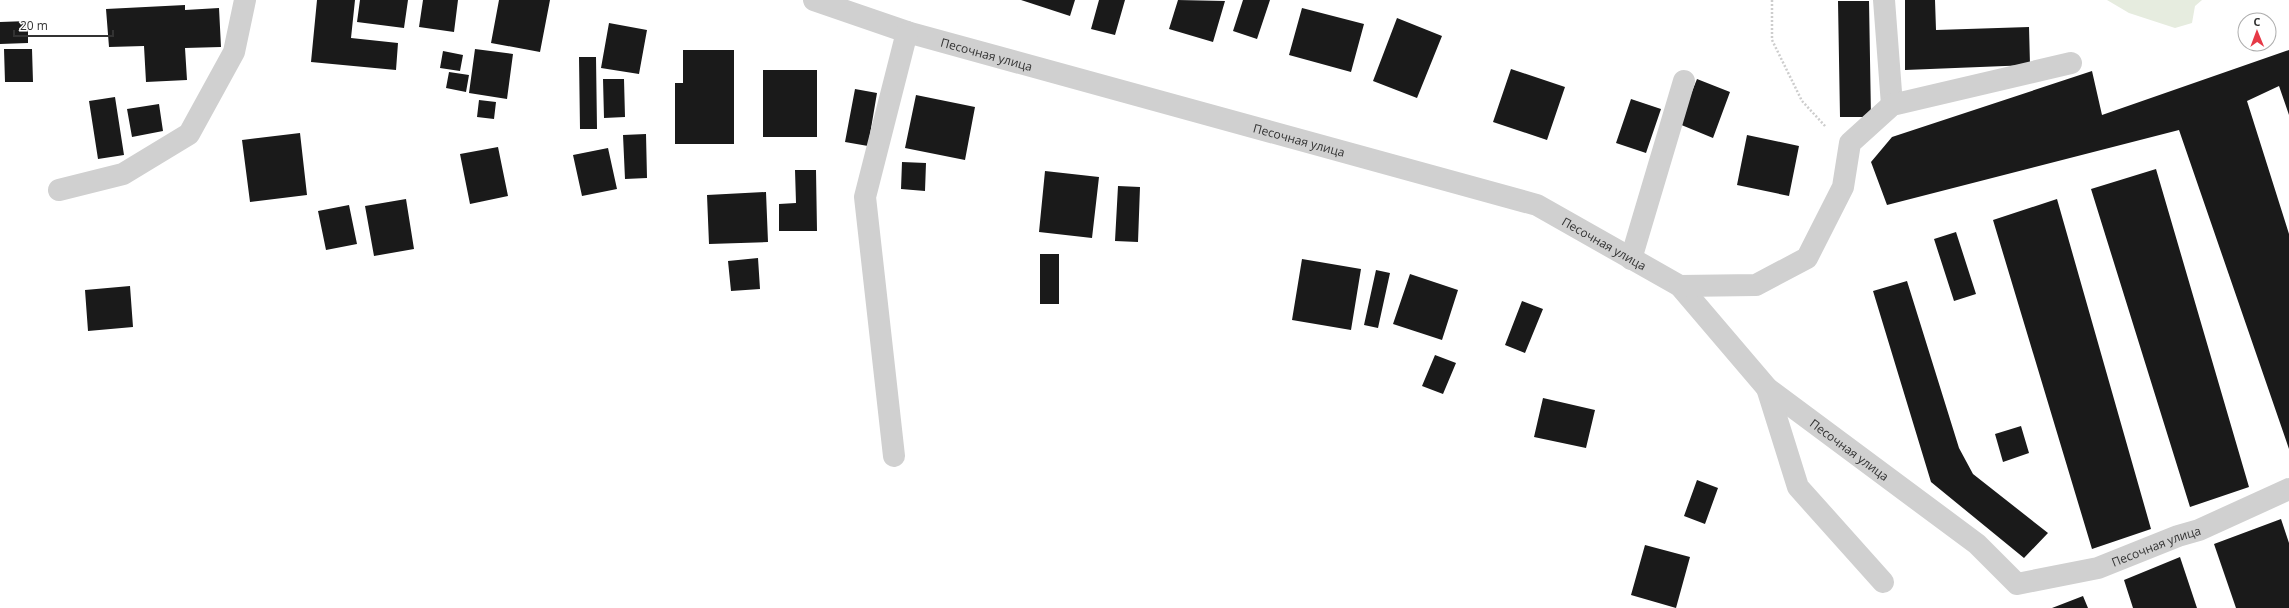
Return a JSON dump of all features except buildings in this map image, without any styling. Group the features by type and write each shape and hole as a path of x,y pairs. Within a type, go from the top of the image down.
{"street":[{"path":"59,190 123,174 189,134 234,52 245,0"},
{"name":"Песочная улица","path":"814,0 907,32 1537,206 1680,286 1767,388 1977,544 2017,584 2098,568 2178,536 2200,530 2289,489"},
{"path":"1884,0 1892,105"},
{"path":"894,456 865,197 907,32"},
{"path":"1680,286 1756,285 1807,258 1843,187 1850,143 1892,105 2071,64"},
{"path":"1631,259 1684,81"},
{"path":"1767,388 1798,487 1883,582"}],"path":[{"path":"1772,0 1772,40 1802,101 1826,126 1850,143"}],"shaded area":[{"path":"2107,0 2202,0 2195,6 2192,23 2175,28 2129,13"}]}
